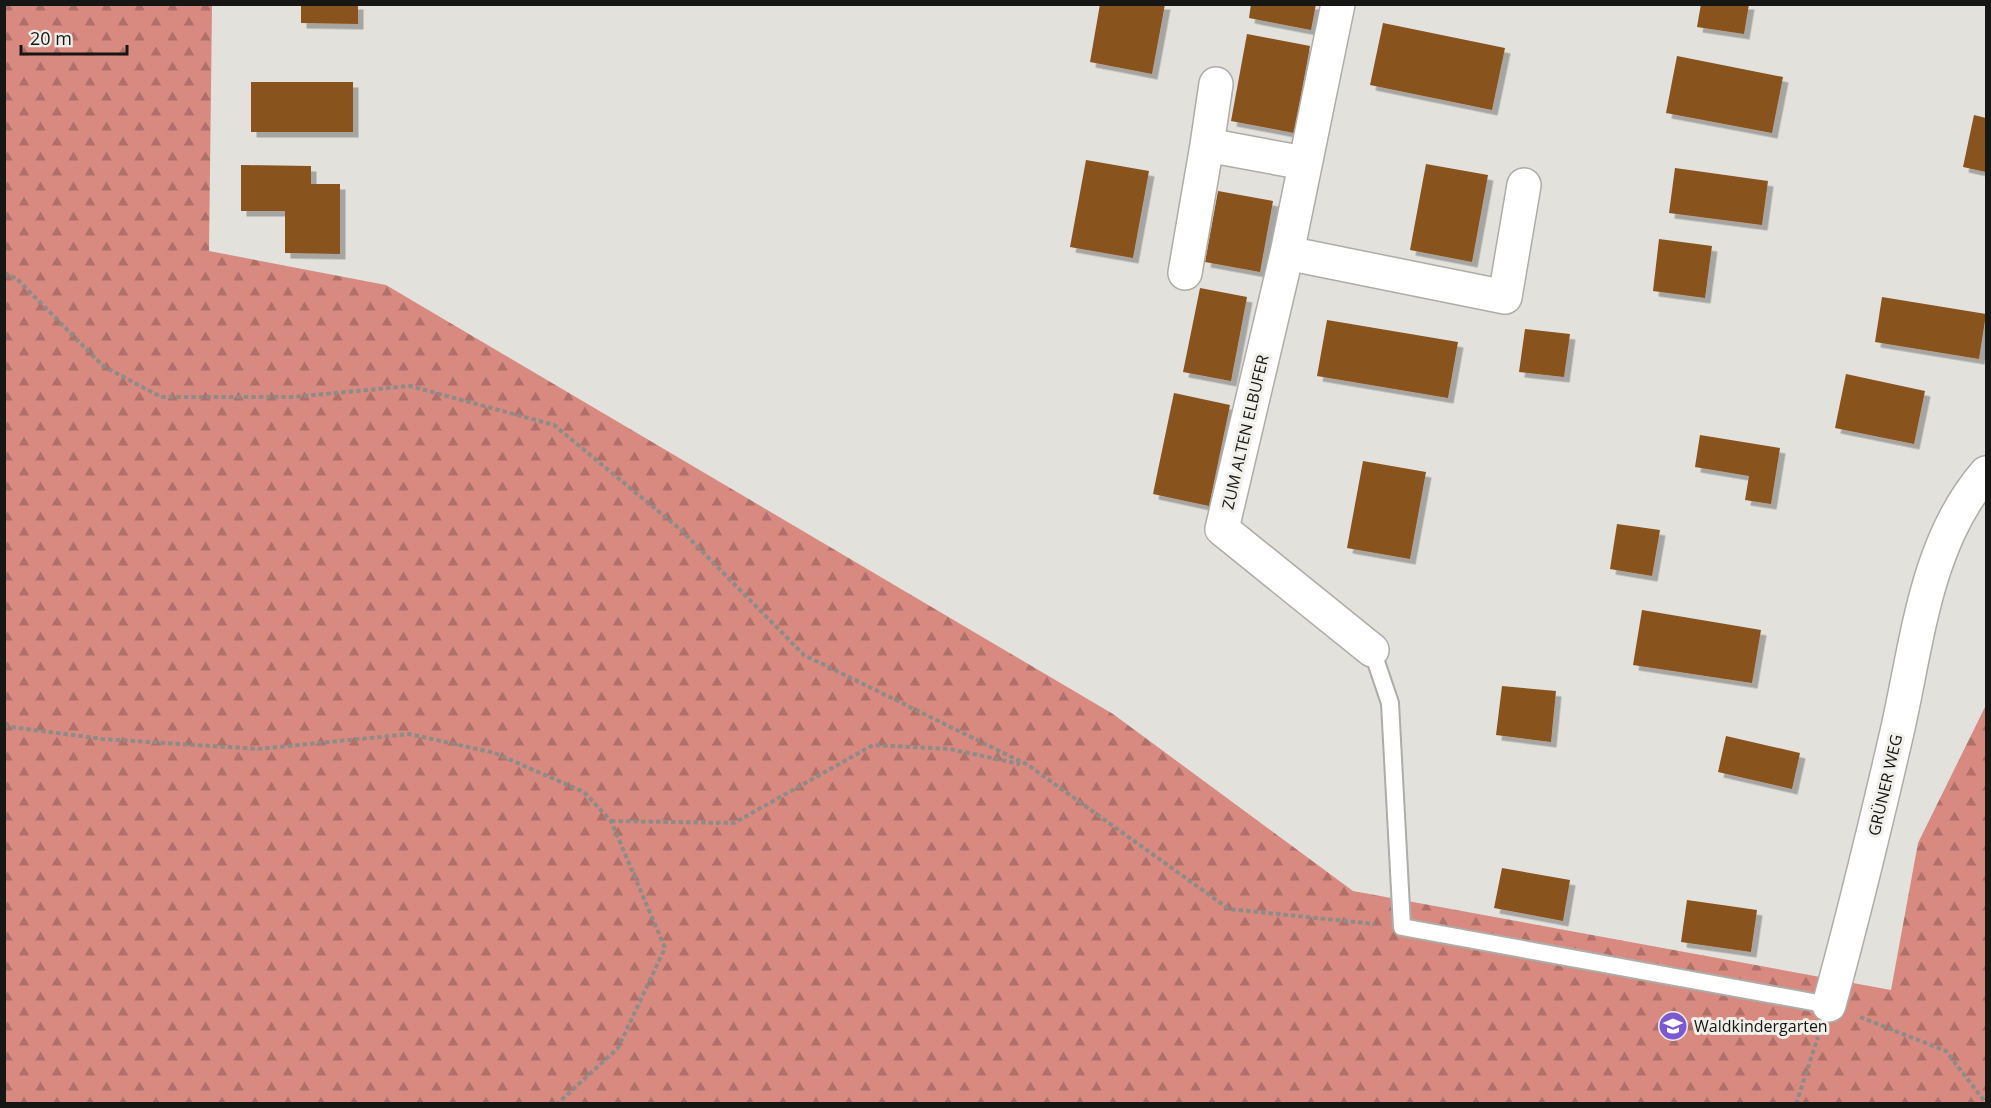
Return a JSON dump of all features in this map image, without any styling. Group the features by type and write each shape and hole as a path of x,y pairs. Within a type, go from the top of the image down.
{"street":[{"name":"ZUM ALTEN ELBUFER","path":"1338,4 1287,253 1222,529 1372,650"},
{"path":"1185,273 1216,84"},
{"path":"1207,145 1304,163"},
{"path":"1287,253 1506,297 1524,185"},
{"name":"GRÜNER WEG","path":"1828,1005 1858,900 1900,720 1918,627 1939,556 1953,523 1986,473"}],"lane":[{"path":"1372,650 1390,703 1402,927 1828,1005"}],"path":[{"path":"4,274 16,278 104,366 161,397 292,397 410,386 554,425 681,530 804,655 1028,765 1229,909 1402,927"},
{"path":"4,726 103,739 258,749 409,734 495,753 584,792 611,821 665,948 618,1048 557,1104"},
{"path":"611,821 734,823 873,745 950,749 1028,765"},
{"path":"1796,1104 1828,1005 1946,1051 1986,1103"}],"green space":[{"path":"5,5 212,5 209,251 386,285 1113,714 1353,891 1891,990 1918,843 1986,705 1986,1103 5,1104"}],"building":[{"path":"301,4 358,4 358,24 301,23"},
{"path":"1100,4 1165,4 1152,74 1090,62"},
{"path":"1251,4 1316,4 1311,30 1249,18"},
{"path":"1701,4 1749,4 1744,34 1697,27"},
{"path":"1383,23 1505,48 1492,110 1370,85"},
{"path":"1247,34 1310,46 1294,133 1231,121"},
{"path":"1677,56 1783,77 1772,133 1666,113"},
{"path":"251,82 353,82 353,132 251,132"},
{"path":"1974,115 1986,118 1986,172 1963,167"},
{"path":"1086,160 1149,171 1133,258 1070,247"},
{"path":"1426,164 1488,175 1472,262 1410,250"},
{"path":"241,165 311,166 311,184 340,184 340,254 285,253 285,211 241,211"},
{"path":"1675,168 1768,181 1762,225 1669,213"},
{"path":"1218,191 1273,201 1260,272 1205,262"},
{"path":"1659,239 1712,246 1705,298 1653,291"},
{"path":"1200,288 1247,297 1231,381 1183,372"},
{"path":"1882,297 1986,314 1979,359 1875,342"},
{"path":"1327,320 1458,342 1448,398 1317,376"},
{"path":"1525,329 1570,334 1564,377 1519,372"},
{"path":"1846,374 1925,391 1914,444 1835,428"},
{"path":"1174,393 1230,405 1209,506 1153,494"},
{"path":"1700,435 1780,448 1771,504 1745,500 1749,476 1695,467"},
{"path":"1363,461 1426,472 1410,559 1347,548"},
{"path":"1617,524 1660,530 1652,576 1610,569"},
{"path":"1642,610 1761,630 1752,683 1633,665"},
{"path":"1502,686 1556,691 1551,742 1496,735"},
{"path":"1726,736 1800,753 1792,789 1718,772"},
{"path":"1502,868 1570,880 1563,921 1494,908"},
{"path":"1687,900 1757,910 1751,952 1681,942"}],"place":[{"name":"Waldkindergarten","path":"1673,1026"}]}
